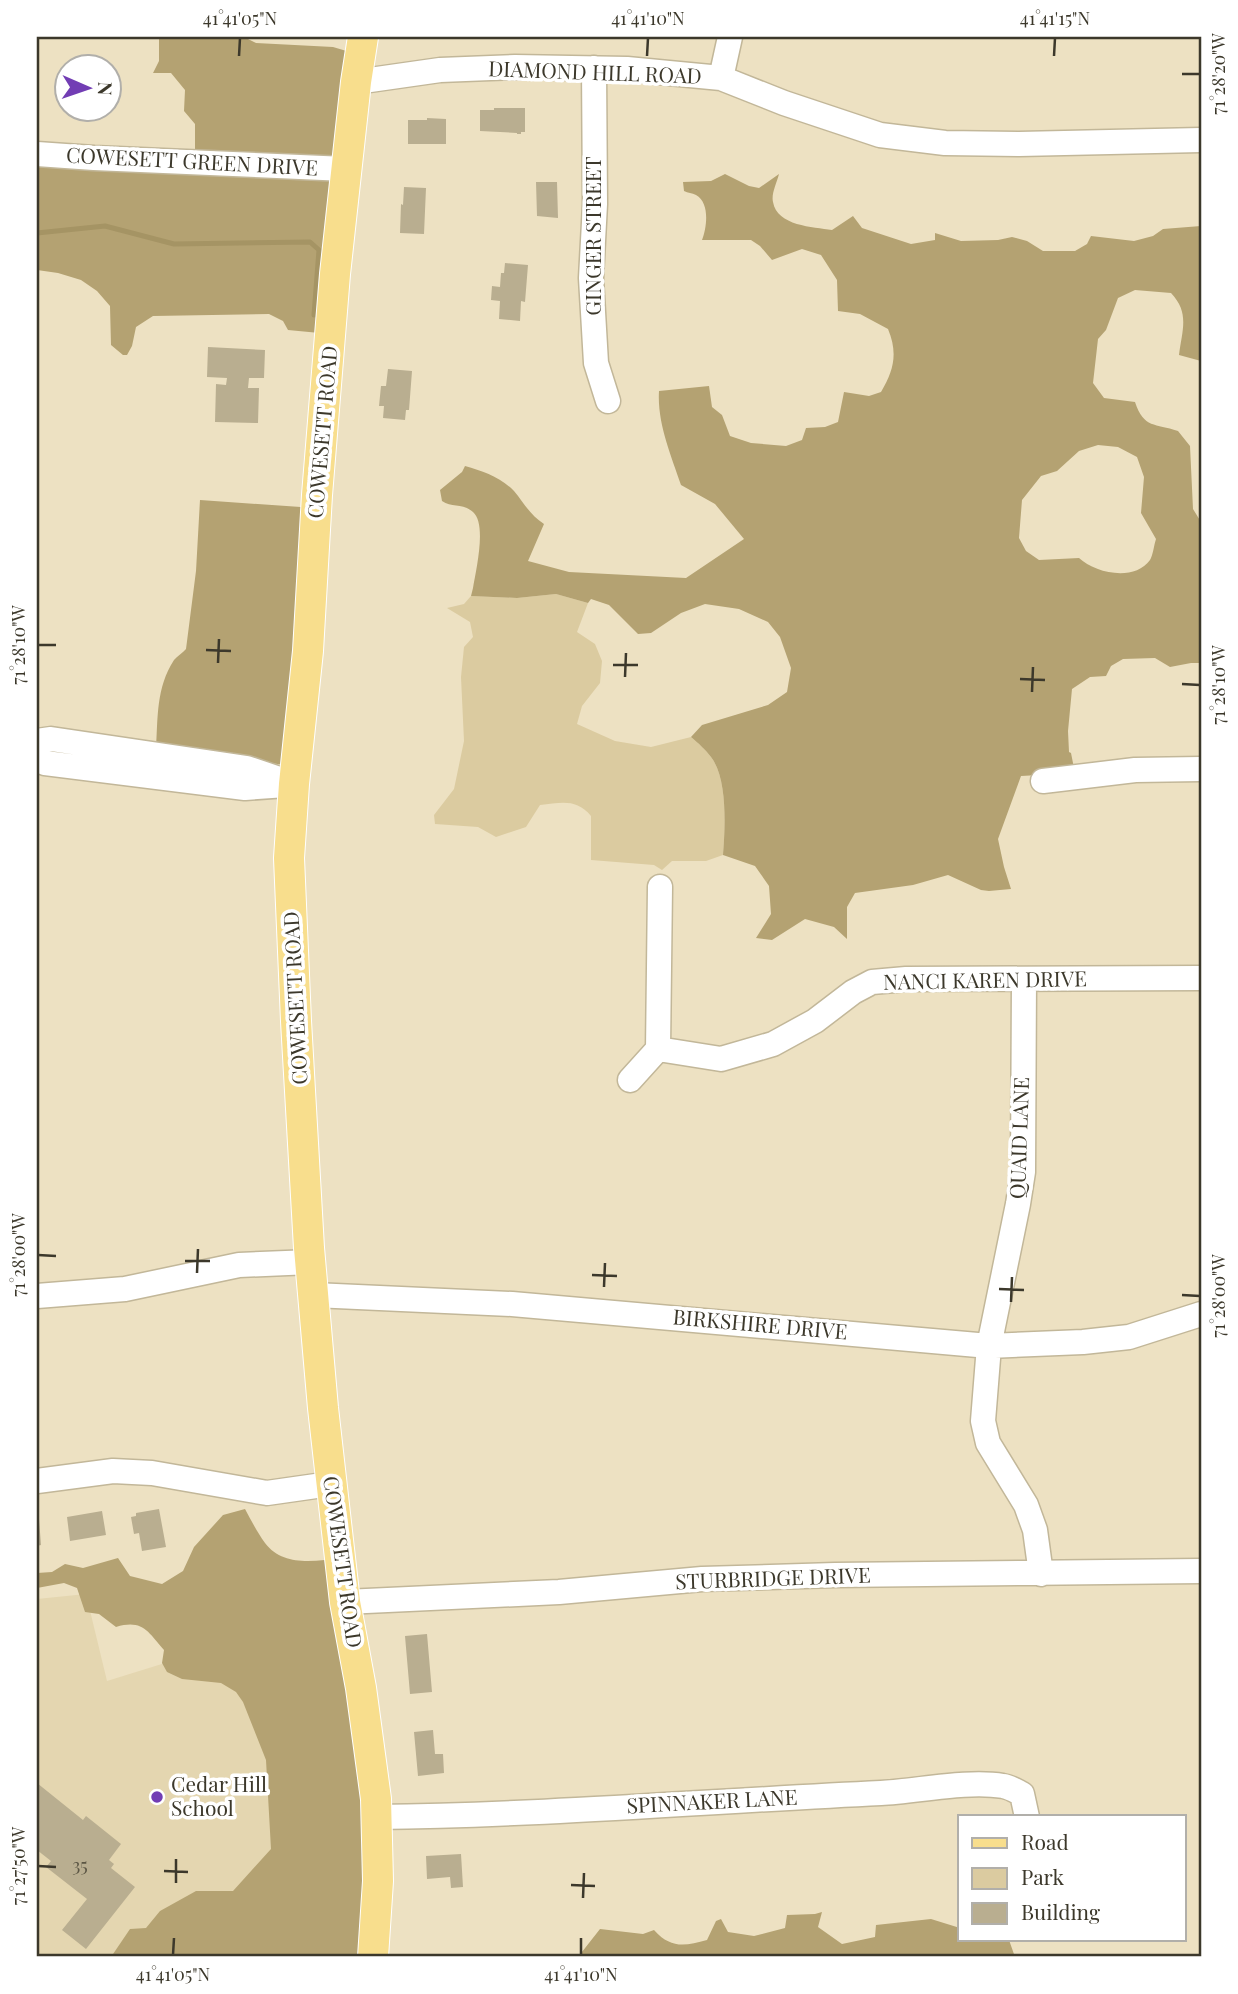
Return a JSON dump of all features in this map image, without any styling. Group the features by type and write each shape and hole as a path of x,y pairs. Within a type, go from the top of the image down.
{"main road":[{"name":"COWESETT ROAD","path":"363,37 335,274 317,495 308,651 289,858 311,1262 330,1484 345,1602 361,1688 376,1799 378,1881 373,1957"}],"street":[{"path":"721,78 730,37"},
{"name":"DIAMOND HILL ROAD","path":"356,82 440,70 515,67 627,69 721,78 819,116 880,135 945,143 1201,140"},
{"name":"GINGER STREET","path":"594,68 591,278 596,363 608,401"},
{"name":"COWESETT GREEN DRIVE","path":"37,154 346,169"},
{"path":"37,741 51,739 247,768 294,784"},
{"path":"37,760 245,788 294,784"},
{"path":"1043,781 1135,770 1201,769"},
{"path":"630,1080 658,1049 660,887"},
{"name":"NANCI KAREN DRIVE","path":"658,1049 721,1059 773,1044 815,1021 853,992 872,982 906,979 1201,978"},
{"name":"QUAID LANE","path":"1024,979 1023,1172 989,1346 983,1421 988,1443 1026,1504 1035,1530 1041,1574"},
{"path":"37,1296 125,1289 239,1265 311,1262"},
{"name":"BIRKSHIRE DRIVE","path":"314,1295 512,1304 989,1346 1129,1337 1201,1314"},
{"path":"37,1480 113,1471 152,1472 267,1493 330,1484"},
{"name":"STURBRIDGE DRIVE","path":"345,1602 559,1592 702,1579 1201,1571"},
{"name":"SPINNAKER LANE","path":"376,1818 579,1810 978,1785 1005,1786 1022,1794 1027,1815"}],"shaded area":[{"path":"159,37 244,37 256,43 333,47 360,55 330,334 288,330 283,321 269,314 153,316 136,327 132,346 127,355 123,355 111,345 110,306 97,291 81,280 37,270 37,154 195,160 195,124 184,111 185,90 171,73 153,73 159,61"},
{"path":"725,174 759,188 779,174 773,202 776,210 788,221 832,230 853,216 862,228 911,244 935,240 935,233 961,241 1012,237 1027,241 1043,251 1075,251 1087,244 1091,236 1134,241 1153,236 1163,229 1201,226 1201,361 1179,355 1183,315 1171,293 1135,290 1118,298 1106,330 1098,339 1093,383 1104,398 1135,402 1146,421 1178,431 1190,446 1193,509 1201,522 1201,663 1170,667 1155,658 1123,659 1111,666 1106,676 1090,677 1072,689 1068,731 1069,752 1075,773 1021,776 998,839 1011,889 981,890 948,875 913,885 855,893 847,907 847,939 834,927 805,919 772,940 756,938 771,914 769,886 755,866 723,855 724,804 720,778 711,757 691,737 702,725 768,705 787,692 791,668 780,637 768,622 739,609 705,604 681,613 651,633 638,634 609,605 591,599 588,603 556,594 517,598 471,596 480,537 477,518 469,509 442,501 440,490 462,472 465,466 491,475 509,486 531,513 544,524 528,561 569,572 686,578 744,539 715,504 681,485 662,427 659,391 709,386 712,407 722,415 730,436 751,443 786,446 802,440 806,428 825,427 838,422 844,392 869,396 881,392 889,376 894,354 888,329 860,314 838,311 837,280 821,255 802,249 772,260 751,240 702,240 706,222 704,204 696,195 684,191 683,182 711,181","holes":["1098,445 1118,447 1137,457 1144,477 1141,513 1156,539 1150,560 1134,571 1114,573 1095,568 1079,558 1039,560 1026,551 1019,538 1022,500 1041,476 1057,471 1079,451"]},
{"path":"200,500 315,508 296,766 156,749 159,703 164,681 174,660 186,649 196,571"},
{"path":"245,1509 265,1543 281,1556 300,1561 341,1558 374,1957 111,1957 130,1929 146,1928 160,1911 196,1891 233,1891 271,1849 266,1760 243,1702 236,1692 221,1683 182,1679 167,1672 162,1663 164,1650 144,1629 133,1625 116,1627 99,1614 85,1612 77,1588 64,1583 37,1588 37,1573 52,1572 65,1564 83,1568 118,1558 130,1576 162,1584 183,1571 194,1547 223,1515"},
{"name":"Cedar Hill School","path":"86,1594 107,1681 223,1645 269,1730 284,1865 164,1957 37,1957 37,1599"},
{"path":"822,1912 818,1927 842,1944 875,1937 876,1925 931,1919 958,1927 958,1941 1009,1941 1015,1957 578,1957 600,1929 643,1934 654,1930 672,1943 692,1944 707,1940 716,1921 721,1919 728,1932 754,1936 785,1928 787,1915"}],"green space":[{"path":"556,594 588,603 577,632 595,644 602,661 600,683 582,706 577,724 615,741 651,747 691,737 711,757 720,778 724,804 723,855 706,861 672,861 662,870 654,865 591,860 591,816 580,806 568,803 540,805 526,827 496,837 478,827 435,824 434,815 454,789 464,741 461,677 464,647 473,637 470,622 447,608 464,604 471,596 517,598"}],"building":[{"path":"525,108 525,132 517,134 480,131 480,110"},
{"path":"446,119 446,144 408,144 408,120"},
{"path":"536,182 557,182 558,218 537,216"},
{"path":"404,187 426,188 424,234 400,233"},
{"path":"505,263 528,265 525,302 521,301 520,321 499,319 500,301 491,300 492,286 500,287"},
{"path":"208,347 265,350 264,378 249,378 248,388 259,388 258,423 215,422 216,384 226,385 227,378 207,377"},
{"path":"388,369 412,371 409,410 406,410 405,420 383,418 384,406 379,406 381,386 386,386"},
{"path":"159,1509 166,1547 142,1551 139,1533 134,1534 131,1517 136,1516 136,1513"},
{"path":"102,1511 106,1535 70,1541 67,1517"},
{"path":"37,1519 41,1545 37,1546"},
{"path":"427,1634 432,1692 410,1694 405,1636"},
{"path":"433,1730 435,1754 443,1754 444,1773 418,1776 414,1732"},
{"path":"37,1783 83,1820 86,1816 121,1844 109,1860 114,1864 111,1868 135,1887 86,1949 62,1930 87,1899 46,1867 51,1861 37,1850"},
{"path":"461,1854 463,1887 451,1888 450,1877 427,1879 426,1856"}],"waterway":[{"path":"37,233 105,226 174,244 310,242 319,250 314,315"}],"place":[{"name":"Cedar Hill School","path":"157,1797"}]}
